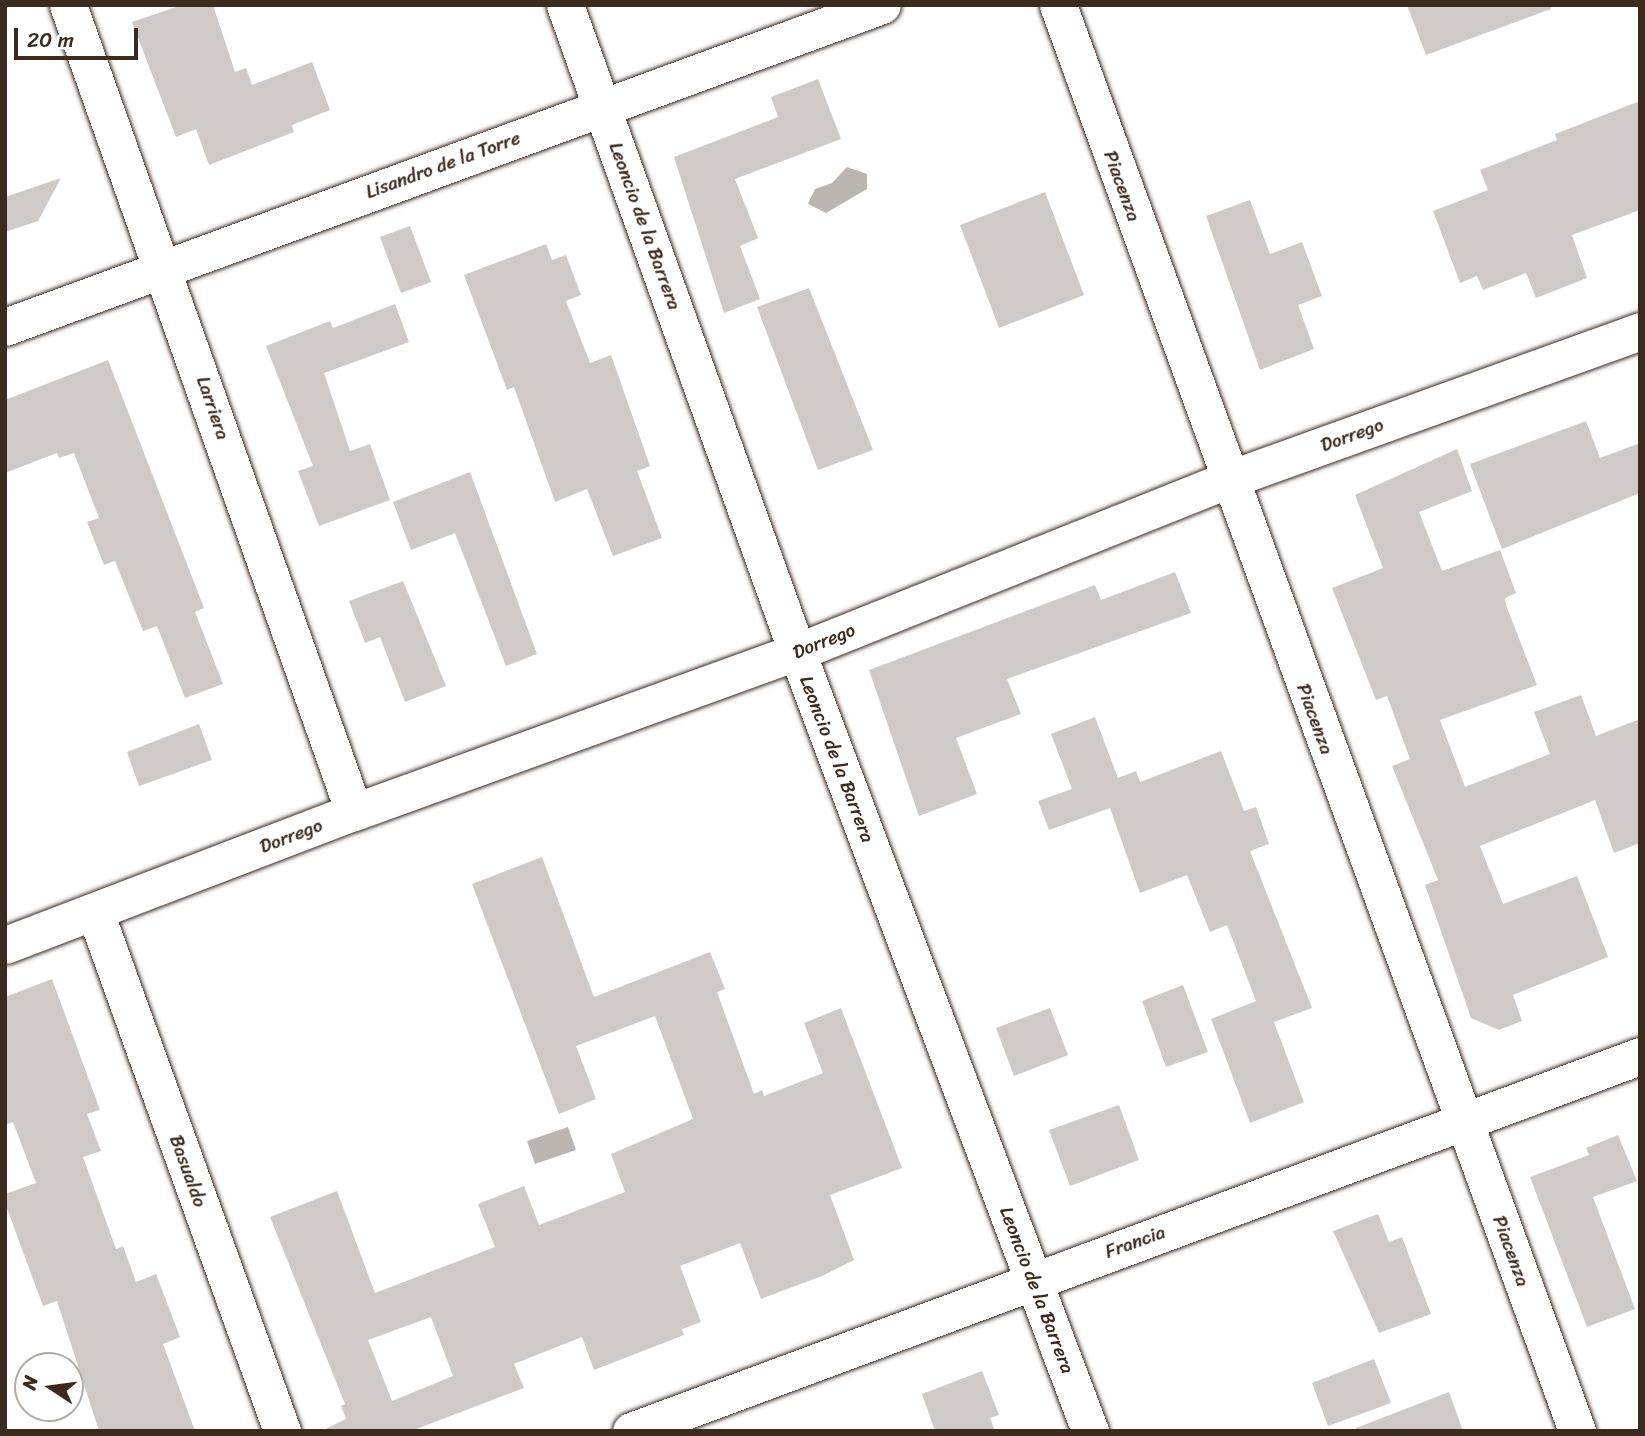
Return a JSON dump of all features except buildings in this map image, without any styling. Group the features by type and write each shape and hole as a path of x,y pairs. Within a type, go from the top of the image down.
{"street":[{"name":"Larriera","path":"68,5 164,268 354,812"},
{"name":"Leoncio de la Barrera","path":"565,5 797,652 1090,1431"},
{"name":"Lisandro de la Torre","path":"5,327 602,105 883,5"},
{"name":"Piacenza","path":"1058,5 1227,480 1577,1431"},
{"name":"Dorrego","path":"5,945 354,812 797,652 1227,480 1640,331"},
{"name":"Basualdo","path":"95,912 282,1431"},
{"name":"Francia","path":"631,1431 1640,1056"}],"shaded area":[{"path":"847,167 867,174 867,189 826,213 808,204 815,189 832,183"},
{"path":"568,1127 576,1150 535,1164 527,1141"}]}
